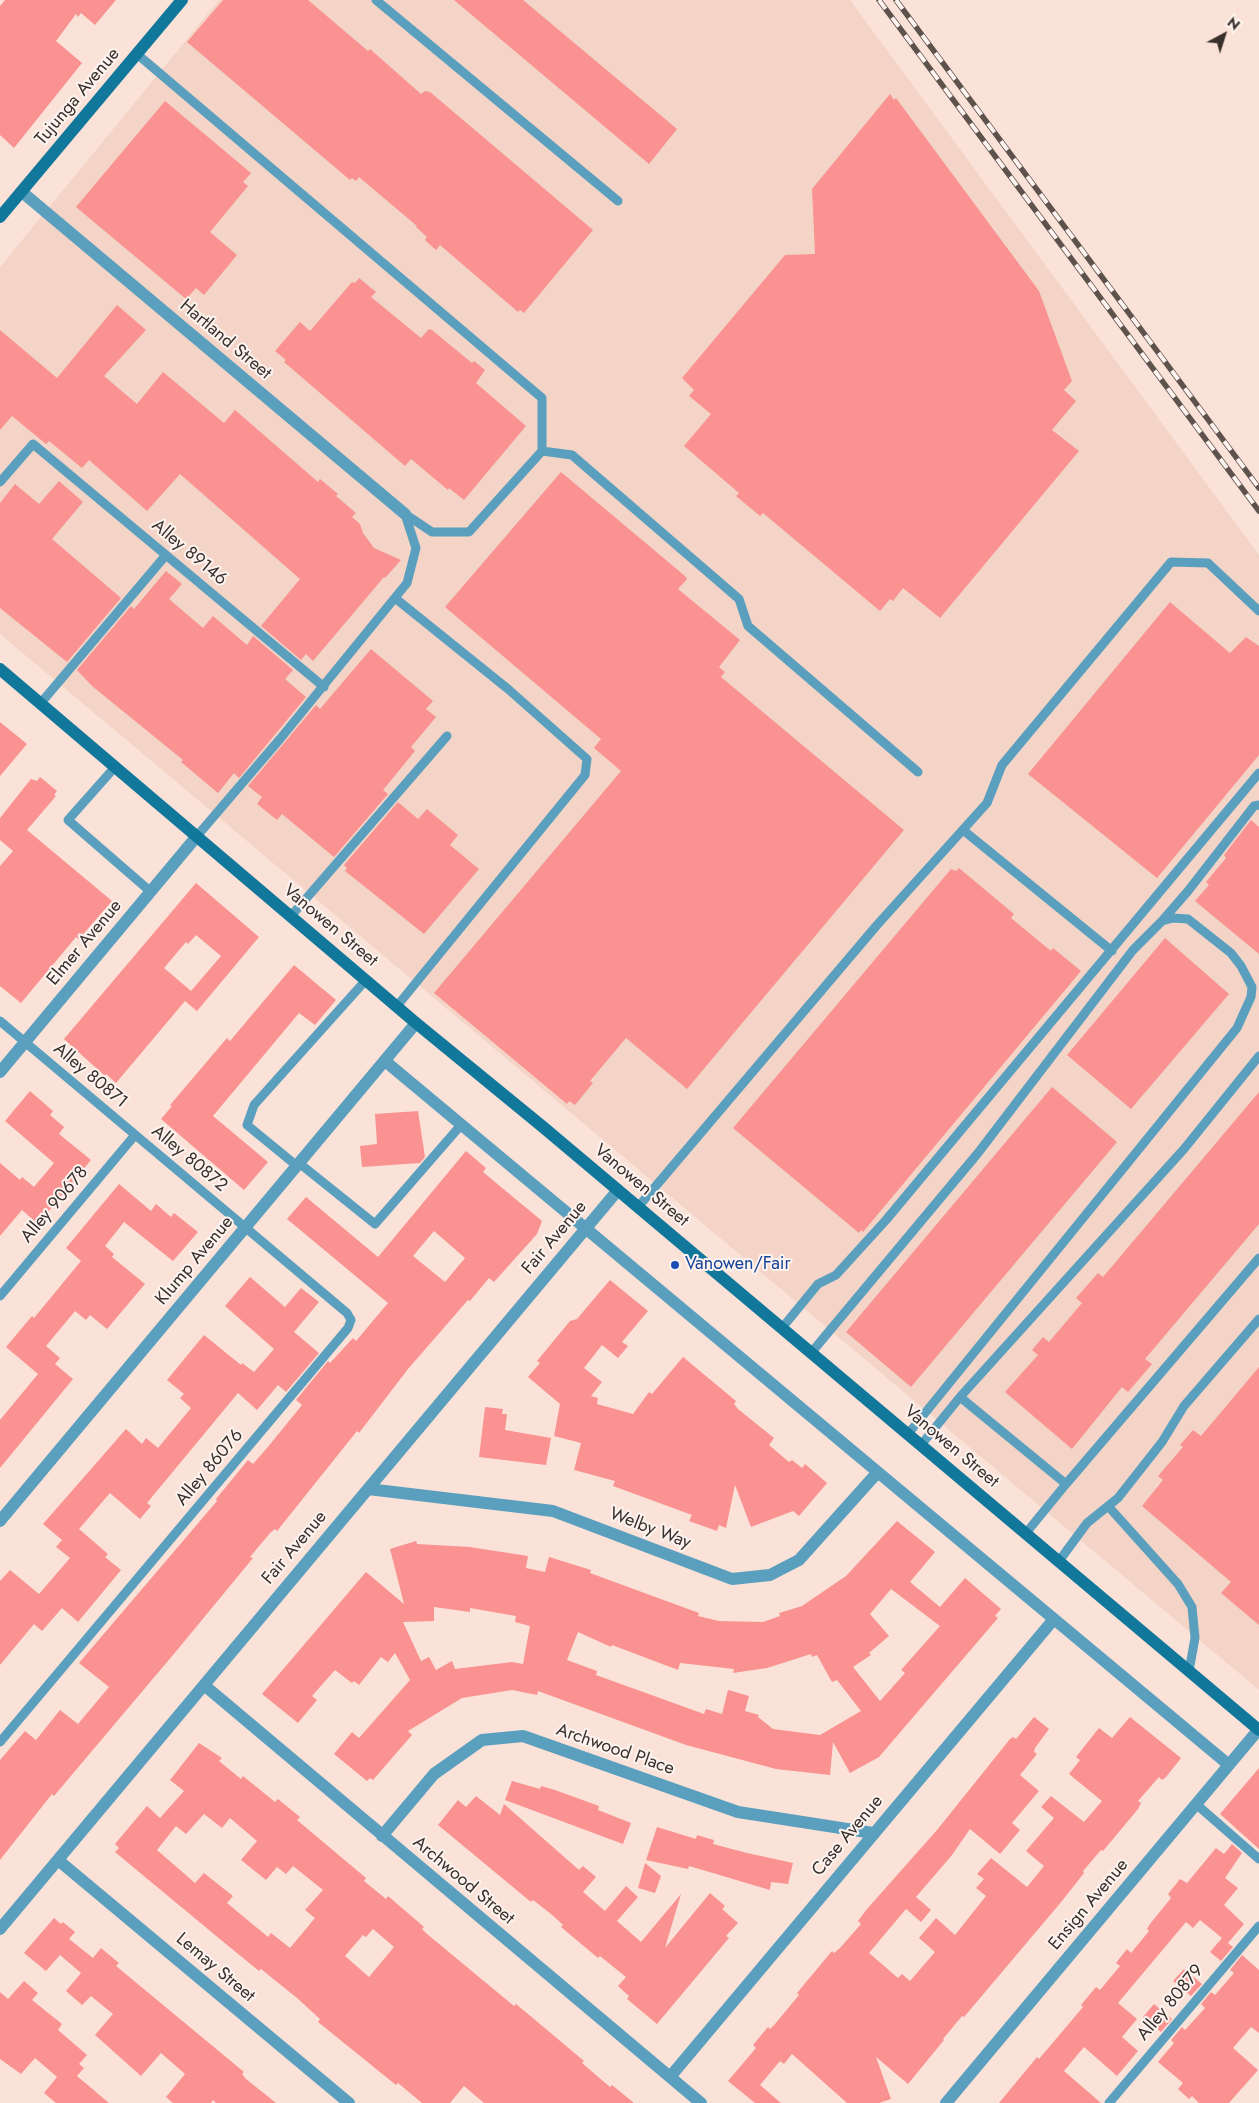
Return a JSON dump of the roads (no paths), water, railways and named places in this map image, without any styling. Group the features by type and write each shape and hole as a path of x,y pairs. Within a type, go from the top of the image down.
{"main road":[{"name":"Tujunga Avenue","path":"0,217 182,0"},
{"name":"Vanowen Street","path":"0,669 416,1023 618,1190 1259,1729"}],"street":[{"name":"Hartland Street","path":"22,192 405,514"},
{"name":"Elmer Avenue","path":"0,1072 197,836"},
{"name":"Klump Avenue","path":"0,1521 416,1023"},
{"path":"385,1061 877,1473 1229,1764"},
{"name":"Fair Avenue","path":"0,1929 618,1190"},
{"name":"Welby Way","path":"368,1489 553,1511 732,1579 770,1575 799,1560 877,1473"},
{"name":"Case Avenue","path":"670,2077 1054,1619"},
{"name":"Archwood Street","path":"204,1685 700,2103"},
{"name":"Ensign Avenue","path":"946,2103 1259,1729"},
{"name":"Archwood Place","path":"382,1836 434,1774 482,1740 523,1736 738,1812 873,1833"},
{"name":"Lemay Street","path":"58,1860 349,2103"}],"lane":[{"path":"376,0 618,200"},
{"path":"137,54 542,398 542,451 469,532 432,532 405,514"},
{"name":"Alley 89146","path":"0,482 33,444 324,687"},
{"path":"542,451 572,455 739,599 748,626 918,772"},
{"path":"197,836 324,687 407,583 416,548 405,514"},
{"path":"40,704 166,555"},
{"path":"638,1207 877,925 987,803 1002,765 1171,562 1208,563 1259,612"},
{"path":"395,598 508,689 587,759 585,775 397,1006"},
{"path":"291,916 447,736"},
{"path":"115,767 68,820 151,892"},
{"path":"782,1328 818,1284 836,1275 886,1220 1259,773"},
{"path":"811,1352 978,1153 1133,950 1188,891 1254,806 1259,805"},
{"path":"963,830 1112,951"},
{"path":"908,1434 1237,1028 1250,997 1252,987 1241,966 1231,953 1188,919 1173,918 1162,921"},
{"path":"366,980 254,1104 247,1125 375,1224 462,1125"},
{"path":"1250,997 1259,989"},
{"name":"Alley 80871","path":"0,1021 135,1135"},
{"path":"921,1445 960,1397 1073,1275 1184,1149 1259,1056"},
{"name":"Alley 80872","path":"135,1135 246,1228"},
{"name":"Alley 90678","path":"0,1296 135,1135"},
{"name":"Alley 86076","path":"0,1742 348,1328 351,1320 347,1313 246,1228"},
{"path":"1026,1533 1259,1258"},
{"path":"1059,1561 1087,1523 1118,1498 1162,1442 1184,1406 1259,1319"},
{"path":"960,1397 1066,1484"},
{"path":"1108,1506 1178,1584 1192,1607 1195,1638 1189,1671"},
{"path":"1196,1804 1259,1859"},
{"name":"Alley 80879","path":"1109,2103 1259,1926"}],"railway":[{"path":"879,0 1259,511"},
{"path":"896,0 1259,488"}],"place":[{"name":"Vanowen/Fair","path":"675,1265"}]}
